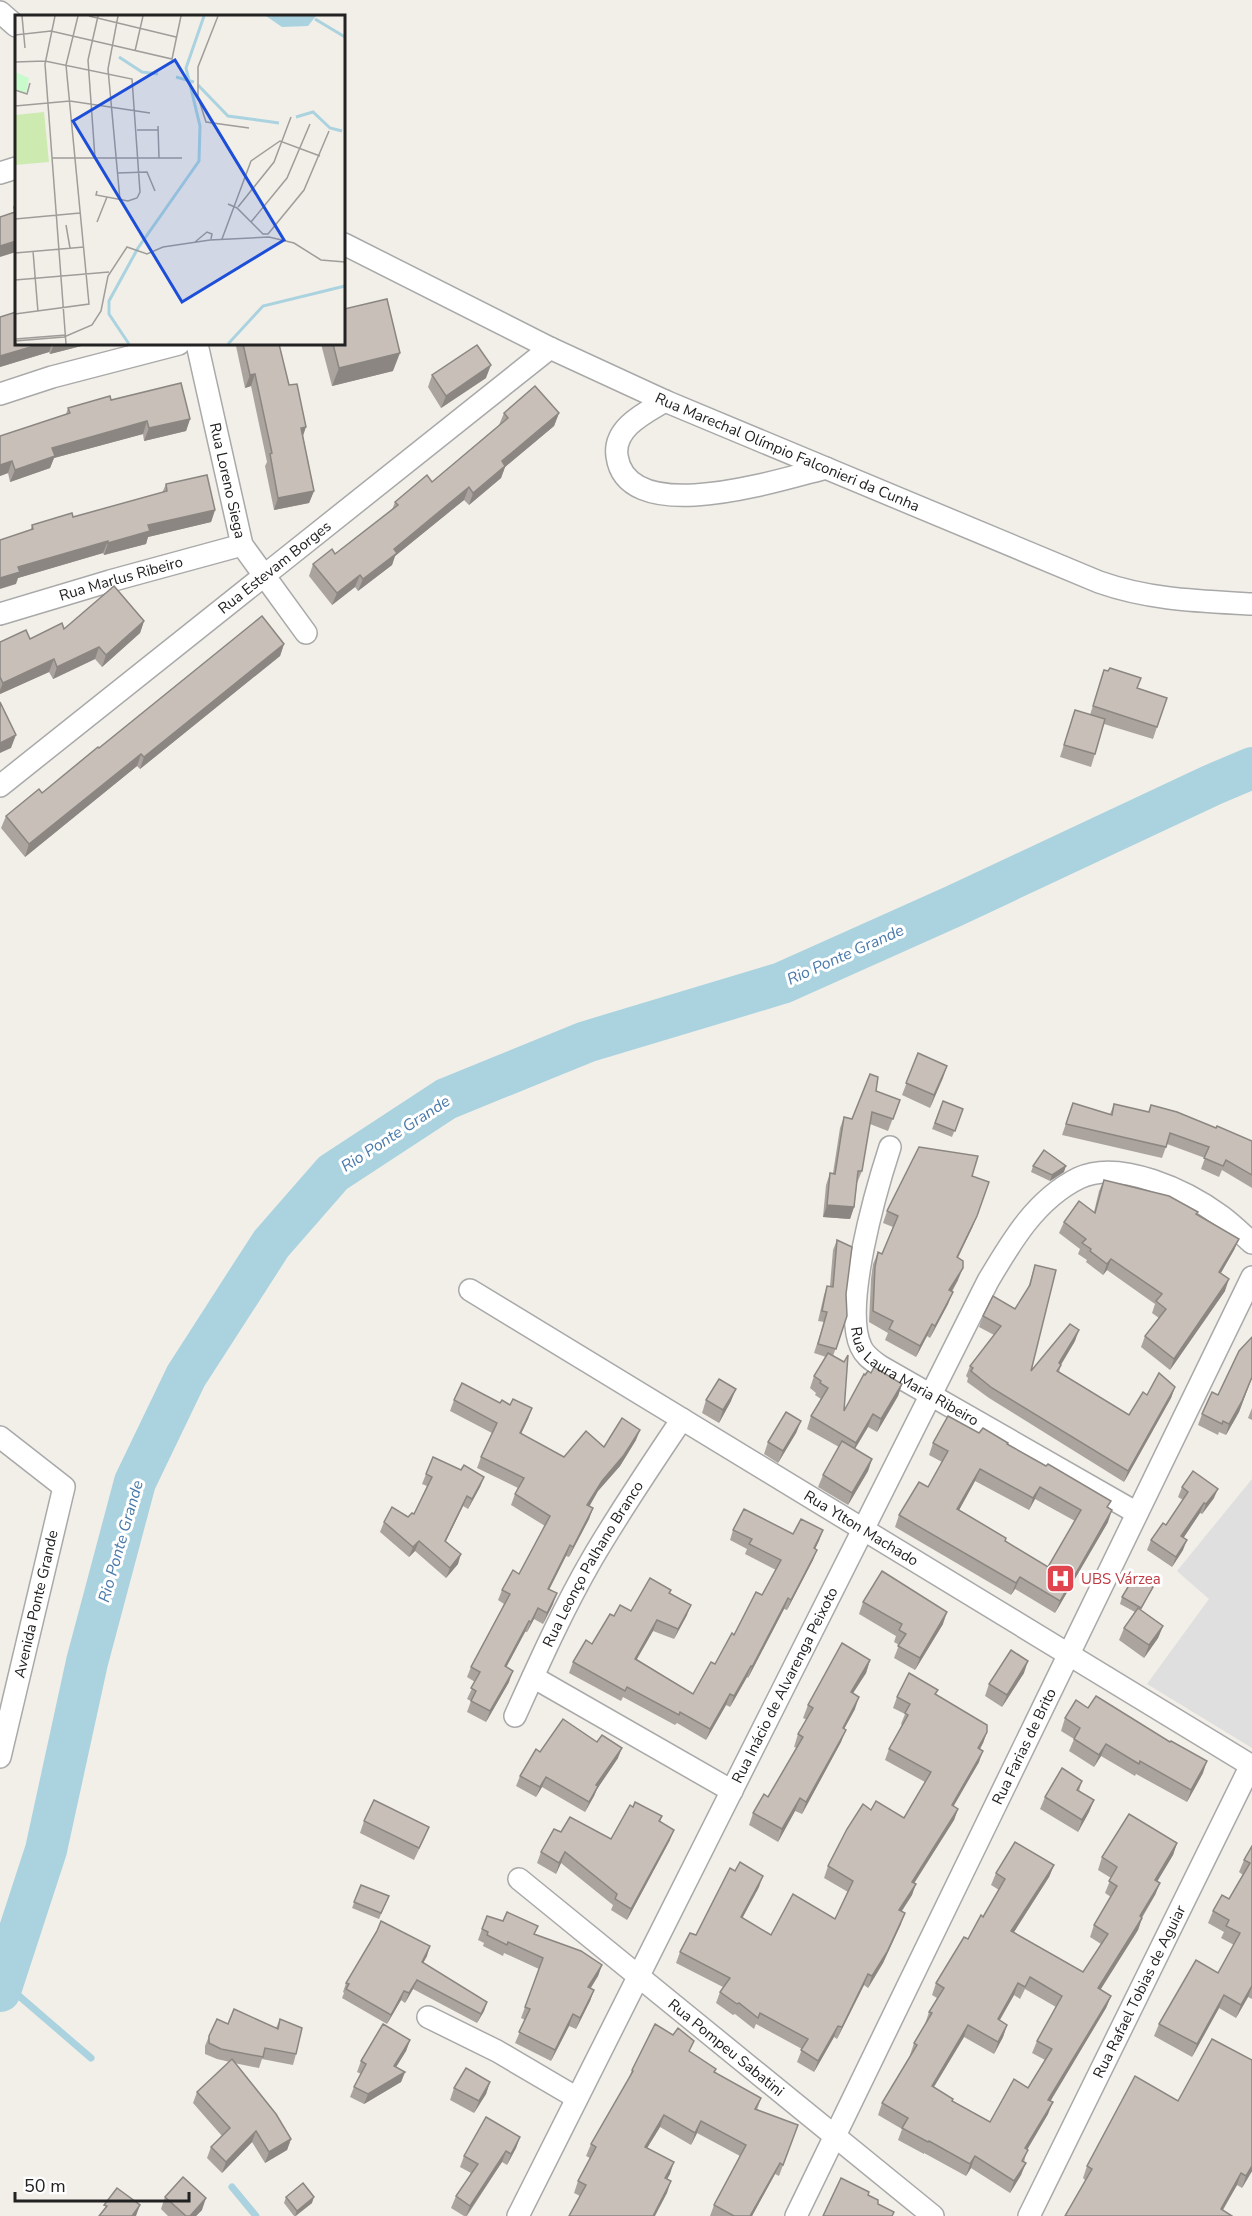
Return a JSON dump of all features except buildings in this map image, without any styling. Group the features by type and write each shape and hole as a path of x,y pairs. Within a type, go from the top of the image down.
{"street":[{"path":"0,12 15,25"},
{"path":"0,173 15,168"},
{"name":"Rua Marechal Olímpio Falconieri da Cunha","path":"345,245 550,348 665,401 1099,582 1128,592 1158,598 1252,604"},
{"path":"0,394 52,377 174,345"},
{"name":"Rua Loreno Siega","path":"197,345 242,545 306,633"},
{"name":"Rua Estevam Borges","path":"0,786 550,348"},
{"path":"665,401 637,418 622,433 616,450 618,465 627,480 644,490 672,495 710,494 742,489 826,468"},
{"name":"Rua Marlus Ribeiro","path":"0,614 242,545"},
{"name":"Rua Laura Maria Ribeiro","path":"890,1148 871,1209 862,1250 856,1325 860,1345 866,1356 1137,1513"},
{"name":"Rua Inácio de Alvarenga Peixoto","path":"518,2216 988,1281 1011,1242 1032,1214 1065,1186 1080,1177 1119,1173 1167,1185 1197,1200 1222,1217 1252,1243"},
{"name":"Rua Farias de Brito","path":"796,2216 1252,1277"},
{"name":"Rua Ylton Machado","path":"470,1290 1251,1766"},
{"name":"Rua Leonço Palhano Branco","path":"515,1716 591,1561 623,1507 682,1419"},
{"name":"Avenida Ponte Grande","path":"0,1437 64,1487 0,1757"},
{"path":"533,1677 732,1791"},
{"name":"Rua Rafael Tobias de Aguiar","path":"1029,2216 1251,1766"},
{"name":"Rua Pompeu Sabatini","path":"519,1879 933,2216"},
{"path":"428,2017 497,2051 577,2098"}],"shaded area":[{"path":"1252,1479 1252,1748 1147,1684 1209,1599 1177,1571"}],"waterway":[{"name":"Rio Ponte Grande","path":"0,1991 46,1850 87,1662 135,1482 186,1376 271,1244 333,1173 446,1099 586,1042 782,983 1252,768"},
{"path":"0,1977 4,1983 91,2058"},
{"path":"232,2187 256,2216"}],"place":[{"name":"UBS Várzea","path":"1060,1579"}]}
